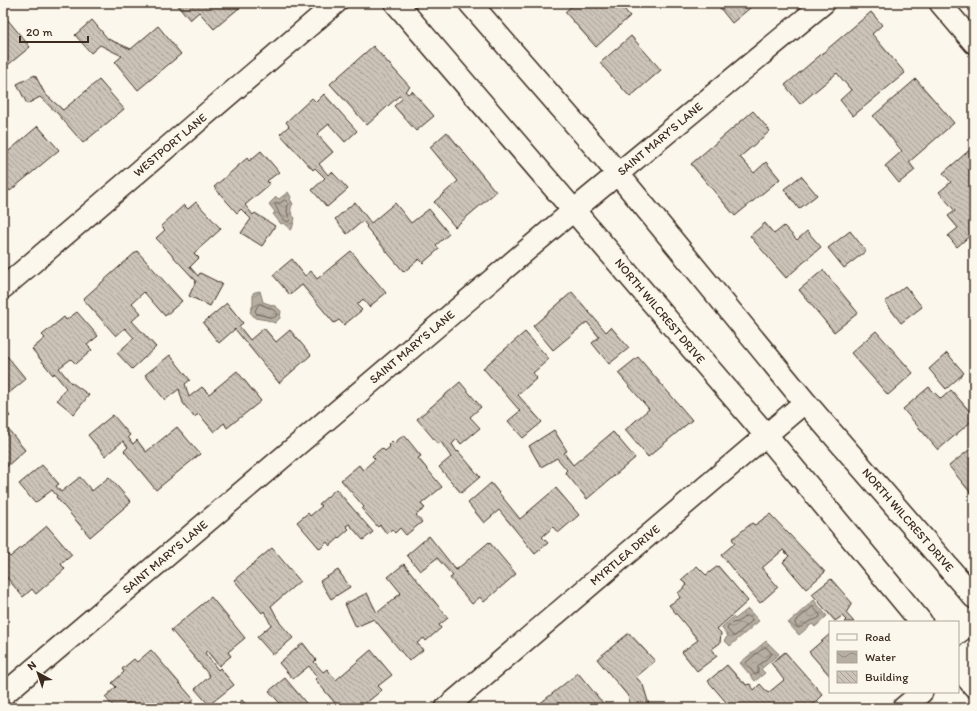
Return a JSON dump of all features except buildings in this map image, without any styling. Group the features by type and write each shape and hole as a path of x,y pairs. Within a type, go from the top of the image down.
{"main road":[{"name":"NORTH WILCREST DRIVE","path":"396,3 766,435 920,621"},
{"name":"NORTH WILCREST DRIVE","path":"470,3 618,174 805,402 974,597"},
{"path":"959,668 974,686"}],"street":[{"name":"WESTPORT LANE","path":"3,288 336,3"},
{"name":"SAINT MARY'S LANE","path":"3,695 574,210 824,3"},
{"path":"940,3 974,43"},
{"name":"MYRTLEA DRIVE","path":"446,708 805,402"},
{"path":"959,661 974,649"},
{"path":"903,708 921,693"}],"water":[{"path":"288,192 293,204 291,208 292,215 295,218 292,229 290,230 283,223 281,224 273,214 275,212 269,204 276,197 279,199"},
{"path":"260,291 263,302 275,306 281,311 280,318 275,323 255,318 250,312 253,305 253,293"},
{"path":"814,600 827,616 815,627 812,624 799,635 788,623"},
{"path":"748,609 759,621 730,646 724,640 728,636 722,627 733,617 735,619"},
{"path":"766,641 779,654 761,669 765,673 755,681 740,663"}]}
